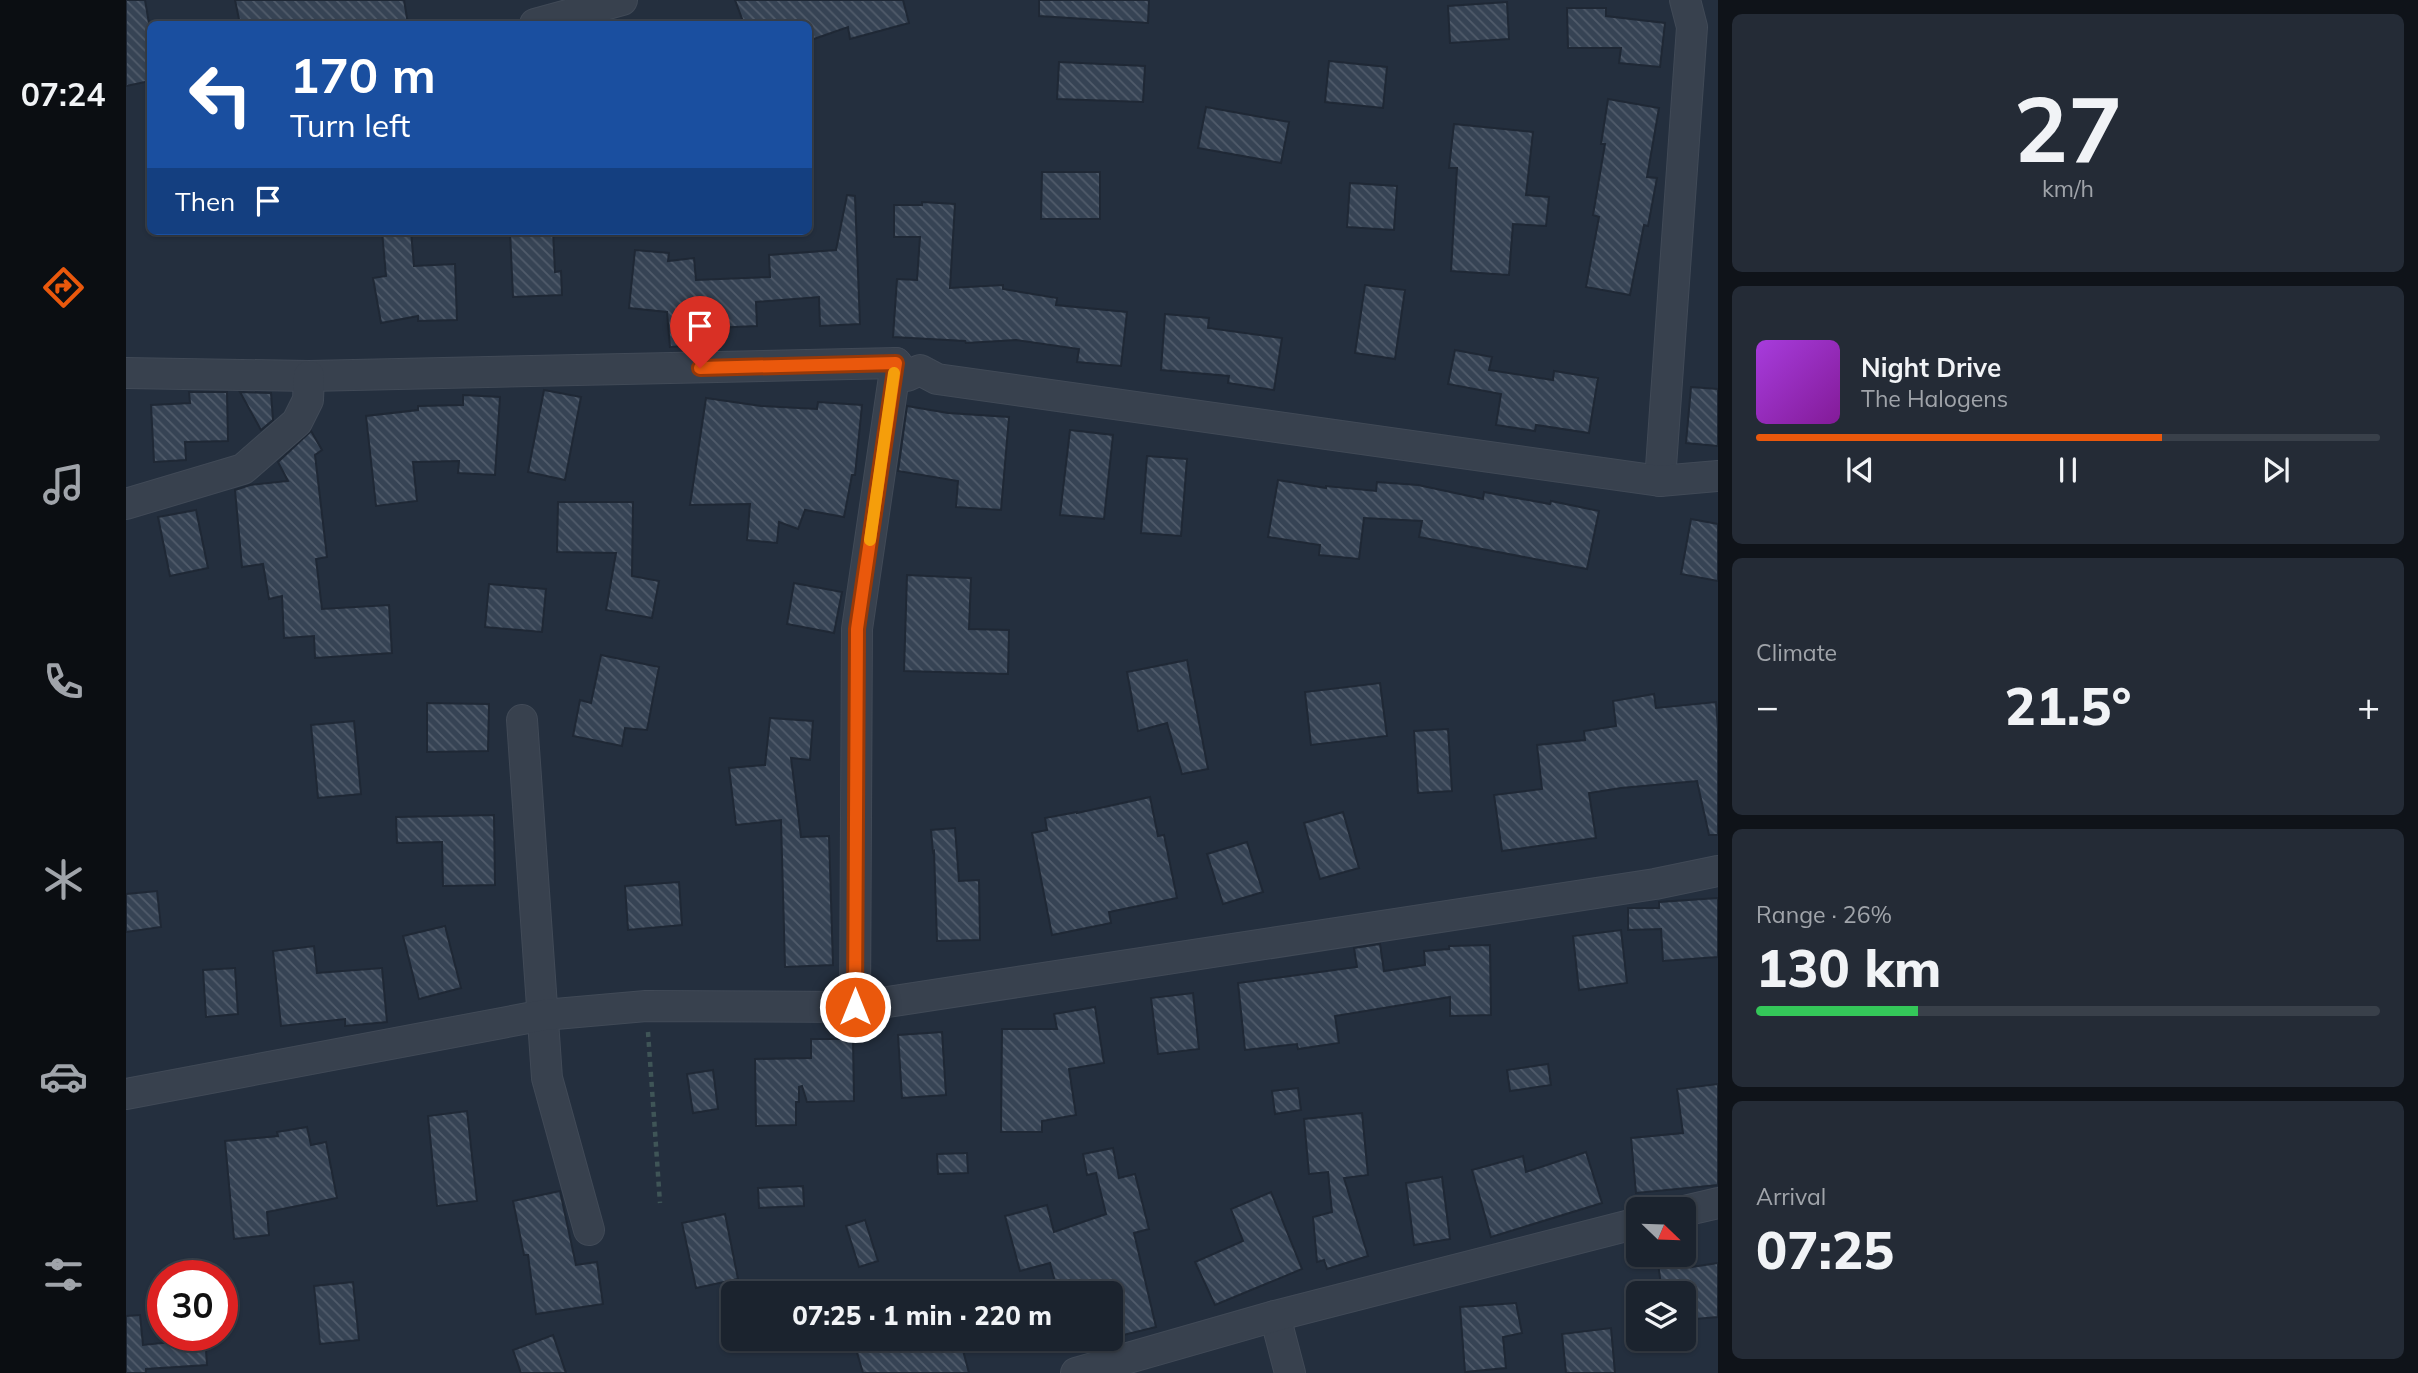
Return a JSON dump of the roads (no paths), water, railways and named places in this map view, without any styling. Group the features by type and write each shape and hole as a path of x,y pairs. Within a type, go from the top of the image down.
{"street":[{"path":"546,21 622,0"},
{"path":"1660,481 1692,27 1685,0"},
{"path":"896,363 907,376 920,370 937,379 1660,481 1718,476"},
{"path":"126,373 309,376 896,363"},
{"path":"855,1007 857,629 896,363"},
{"path":"126,504 243,469 297,422 309,400 309,376"},
{"path":"522,720 547,1078 589,1230"},
{"path":"126,1094 544,1015 646,1006 855,1007 1655,884 1718,871"},
{"path":"1696,1208 1718,1203"},
{"path":"1076,1373 1275,1316 1626,1226"},
{"path":"1275,1316 1290,1373"}]}
